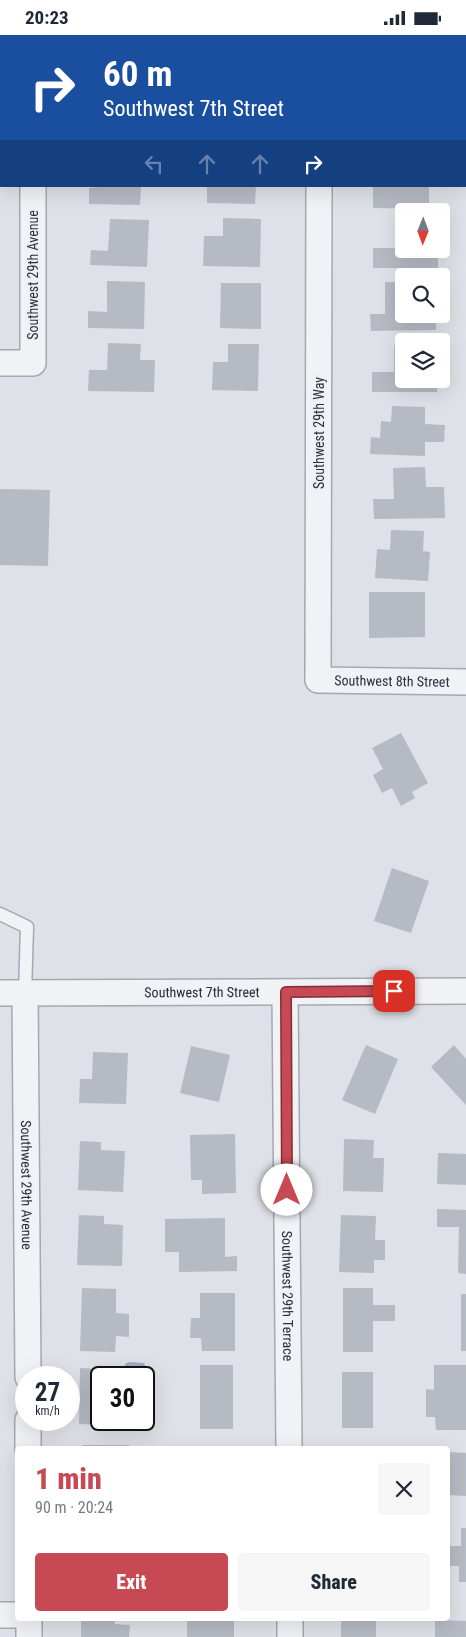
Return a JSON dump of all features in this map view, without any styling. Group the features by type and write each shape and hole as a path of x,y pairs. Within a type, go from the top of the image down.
{"street":[{"name":"Southwest 29th Avenue","path":"0,363 33,363 33,187"},
{"name":"Southwest 29th Way","path":"318,680 319,187"},
{"name":"Southwest 8th Street","path":"318,680 466,682"},
{"name":"Southwest 7th Street","path":"0,993 466,991"},
{"name":"Southwest 29th Terrace","path":"286,992 289,1446"},
{"name":"Southwest 29th Avenue","path":"25,993 28,1366"},
{"path":"28,1431 28,1446"},
{"path":"0,1615 15,1615"},
{"path":"29,1621 29,1637"},
{"path":"290,1621 290,1637"}],"lane":[{"path":"0,914 27,927 25,993"}],"water":[{"path":"129,1362 144,1363 145,1366 125,1366"}],"building":[{"path":"141,187 140,205 89,204 89,188"},
{"path":"207,187 256,187 255,204 207,203"},
{"path":"373,187 429,187 429,203 395,203 395,208 373,208"},
{"path":"223,218 261,219 260,267 203,266 204,236 223,236"},
{"path":"110,219 149,220 147,267 90,265 91,250 108,251"},
{"path":"373,248 395,248 395,258 438,258 438,268 373,268"},
{"path":"107,281 145,282 144,329 88,328 88,311 107,312"},
{"path":"385,282 395,282 395,323 436,323 436,330 371,331 370,314 385,314"},
{"path":"221,283 261,283 261,329 220,328"},
{"path":"108,343 141,344 140,360 155,360 154,392 88,391 89,370 107,370"},
{"path":"228,344 259,344 258,391 212,390 213,362 228,362"},
{"path":"394,345 395,388 437,388 437,392 372,392 372,372 394,372"},
{"path":"392,406 425,407 425,424 445,425 444,442 425,442 425,456 370,454 371,437 380,438 381,421 391,422"},
{"path":"425,467 426,487 444,487 445,518 374,519 373,499 394,499 393,468"},
{"path":"0,489 50,490 48,566 0,565"},
{"path":"391,530 424,531 423,551 430,552 428,581 375,578 377,549 390,550"},
{"path":"369,592 425,592 425,637 369,638"},
{"path":"401,733 428,783 412,792 415,798 401,806 392,788 382,793 373,775 383,769 372,748"},
{"path":"392,868 429,881 411,933 374,921"},
{"path":"366,1045 398,1059 375,1114 342,1100"},
{"path":"454,1045 466,1059 466,1105 431,1067"},
{"path":"191,1046 230,1055 219,1102 180,1093"},
{"path":"93,1052 128,1053 126,1104 79,1103 80,1079 92,1079"},
{"path":"235,1134 236,1193 202,1194 202,1180 191,1180 190,1135"},
{"path":"344,1139 374,1140 373,1158 384,1158 383,1192 343,1191"},
{"path":"80,1141 101,1142 101,1150 125,1151 123,1192 78,1190"},
{"path":"438,1153 466,1154 466,1185 437,1184"},
{"path":"437,1209 466,1210 466,1274 458,1273 459,1227 437,1227"},
{"path":"79,1215 104,1216 104,1224 123,1225 122,1266 77,1265"},
{"path":"341,1215 376,1216 375,1240 385,1240 385,1260 374,1260 374,1273 339,1272"},
{"path":"225,1218 225,1257 237,1256 237,1271 179,1272 179,1252 165,1252 165,1219"},
{"path":"82,1288 116,1289 116,1313 129,1314 129,1337 116,1336 115,1352 80,1351"},
{"path":"343,1288 373,1288 373,1305 395,1305 395,1321 373,1321 373,1352 343,1352"},
{"path":"200,1293 235,1293 235,1351 202,1351 201,1338 190,1338 191,1318 200,1318"},
{"path":"461,1294 466,1294 466,1351 461,1351"},
{"path":"200,1365 233,1365 233,1429 200,1429"},
{"path":"434,1365 466,1365 466,1430 436,1430 435,1417 426,1417 426,1389 434,1390"},
{"path":"80,1368 90,1368 90,1424 80,1424"},
{"path":"342,1372 373,1372 373,1428 342,1428"},
{"path":"82,1445 129,1445 129,1446"},
{"path":"450,1452 466,1453 466,1496 450,1495"},
{"path":"461,1528 466,1528 466,1582 459,1582 459,1566 450,1566 450,1546 461,1546"},
{"path":"81,1621 115,1621 115,1624 130,1625 129,1637 81,1637"},
{"path":"187,1621 234,1621 234,1637 187,1637"},
{"path":"341,1621 376,1621 376,1637 341,1637"},
{"path":"435,1621 466,1621 466,1637 435,1637"}],"route":[{"path":"287,1190 286,992 394,991"}]}
